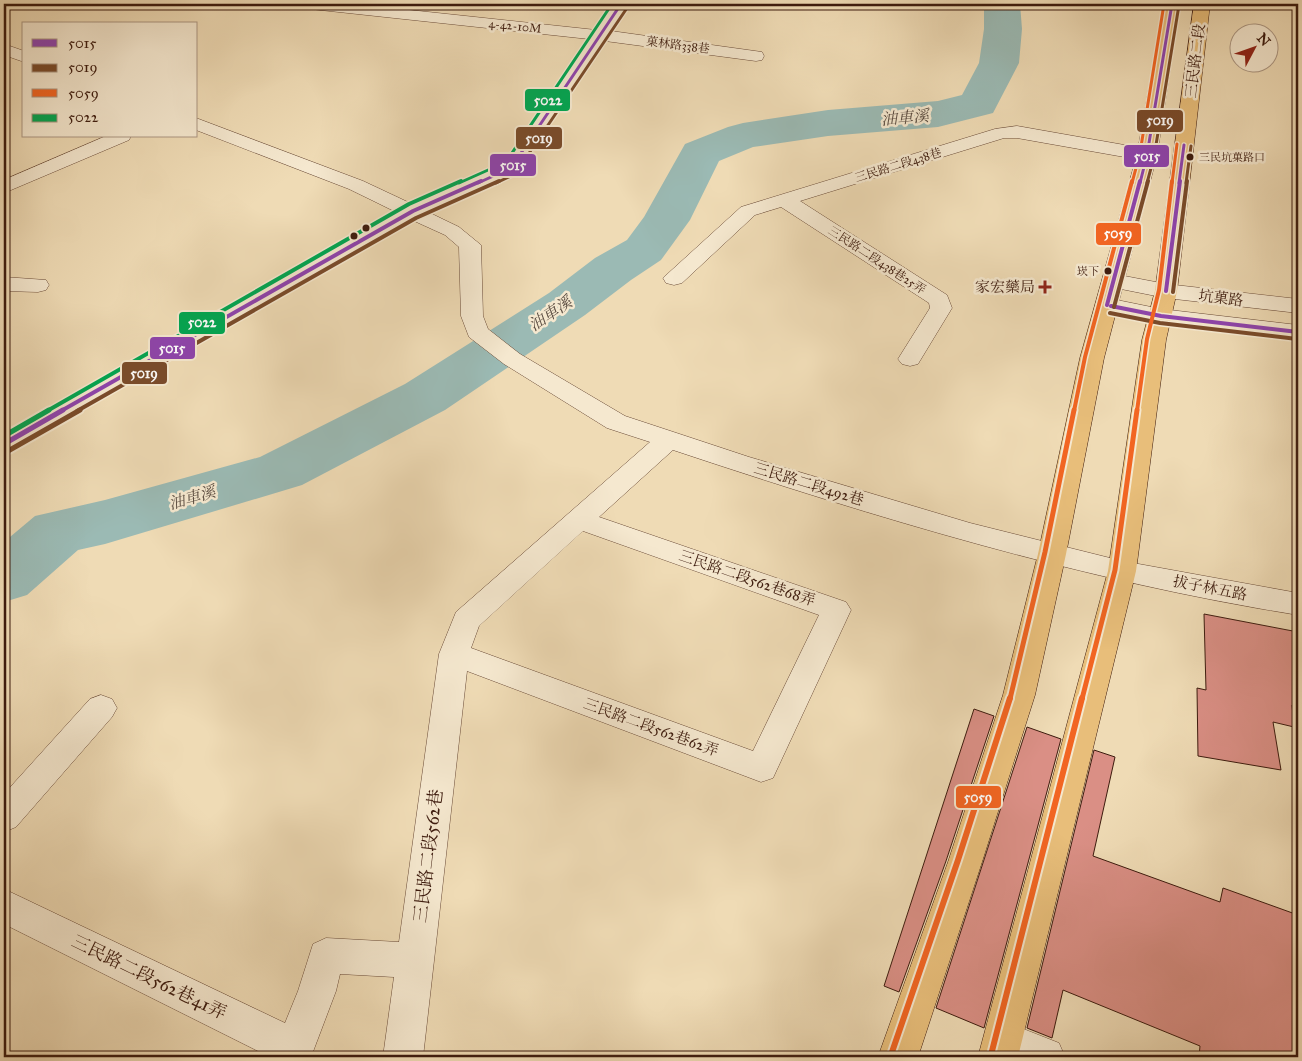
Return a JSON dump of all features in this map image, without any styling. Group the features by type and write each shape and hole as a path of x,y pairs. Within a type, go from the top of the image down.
{"main road":[{"name":"三民路二段","path":"898,1057 965,862 1019,695 1052,554 1092,358 1147,155 1172,4"},
{"name":"三民路二段","path":"1001,1049 1122,571 1154,340 1163,304 1202,4"}],"street":[{"name":"4-42-10M","path":"310,4 600,35"},
{"path":"4,444 413,211 511,168 621,4"},
{"name":"菓林路338巷","path":"600,35 756,56"},
{"path":"4,49 22,56"},
{"path":"198,124 339,178 413,211"},
{"name":"三民路二段438巷","path":"674,278 748,211 1002,133 1017,132 1147,155"},
{"path":"4,187 117,138"},
{"name":"三民路二段438巷25弄","path":"784,200 939,300 941,308 910,359"},
{"name":"三民路二段492巷","path":"413,211 452,231 470,245 472,316 477,332 512,359 616,422 740,463 921,518 1122,571"},
{"name":"坑菓路","path":"1114,281 1163,304 1298,332"},
{"path":"4,284 38,285"},
{"name":"坑菓路","path":"1106,305 1298,306"},
{"name":"三民路二段562巷","path":"403,1057 454,654 466,620 669,440"},
{"name":"三民路二段562巷68弄","path":"579,520 836,610 801,684"},
{"name":"拔子林五路","path":"1122,571 1298,604"},
{"name":"三民路二段562巷62弄","path":"454,654 761,768 801,684"},
{"path":"4,817 101,708"},
{"name":"三民路二段562巷41弄","path":"4,906 293,1053"},
{"path":"293,1053 317,991 326,956 415,960"},
{"path":"1001,1049 1044,1057"}],"building":[{"path":"1204,614 1298,632 1298,706 1292,705 1294,727 1273,722 1281,770 1198,756 1197,688 1206,690"},
{"path":"974,709 994,716 946,861 899,992 884,986"},
{"path":"1027,727 1061,739 984,1028 936,1008"},
{"path":"1094,750 1115,757 1093,856 1220,902 1223,888 1298,915 1298,1057 1199,1057 1200,1046 1063,990 1052,1038 1027,1028"}],"waterway":[{"name":"油車溪","path":"4,578 58,532 105,522 281,471 425,397 567,304 613,269 644,250 666,220 701,153 743,136 828,123 938,114 978,104 999,63 1003,29 1002,4"}],"transit line":[{"name":"5022","path":"4,436 409,204 506,162 612,4"},
{"name":"5015","path":"4,444 413,211 511,168 621,4"},
{"name":"5059","path":"891,1055 958,860 1012,693 1045,552 1085,357 1140,153 1164,4"},
{"name":"5015","path":"1107,305 1147,155 1172,4"},
{"name":"5019","path":"1114,307 1154,157 1179,5"},
{"name":"5019","path":"8,451 416,218 515,174 627,8"},
{"name":"5059","path":"991,1055 1115,570 1147,339 1159,290 1177,144"},
{"name":"5015","path":"1166,291 1184,145"},
{"name":"5019","path":"1173,292 1191,146"},
{"name":"5015","path":"1111,306 1161,316 1298,332"},
{"name":"5019","path":"1110,313 1160,323 1297,339"}],"place":[{"name":"三民坑菓路口","path":"1190,157"},
{"name":"崁下","path":"1108,271"},
{"name":"家宏藥局","path":"1045,287"}]}
